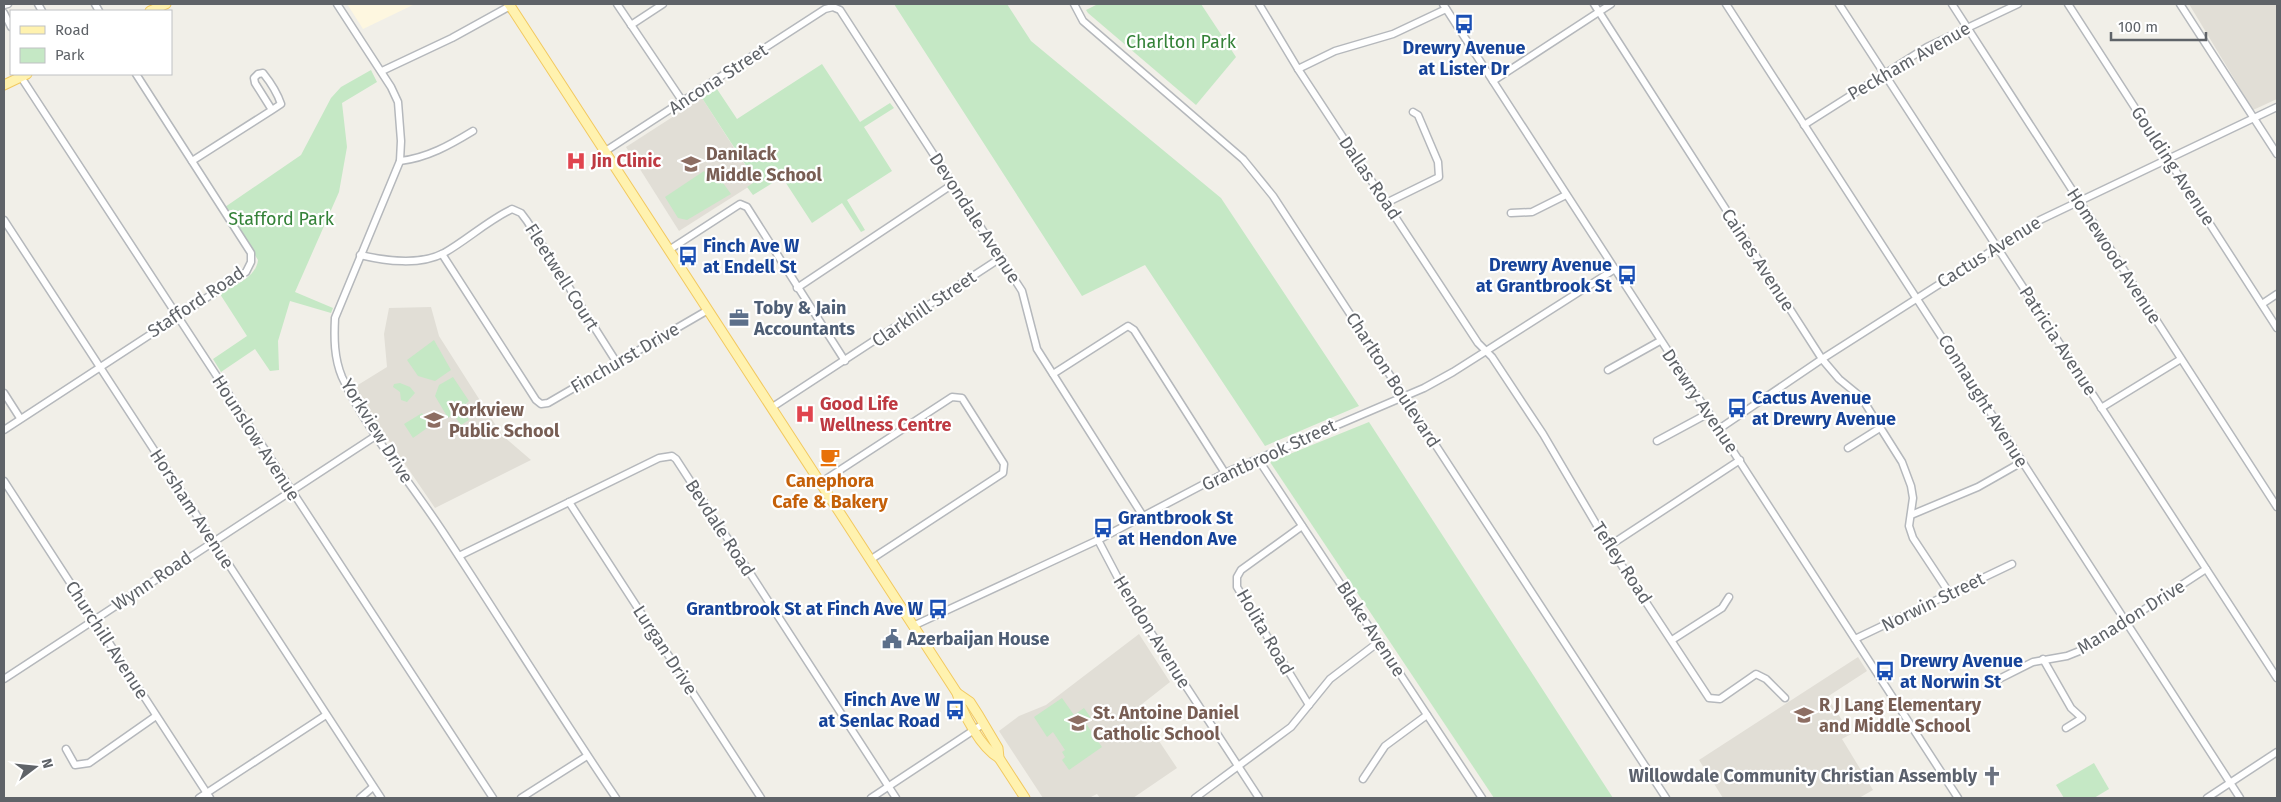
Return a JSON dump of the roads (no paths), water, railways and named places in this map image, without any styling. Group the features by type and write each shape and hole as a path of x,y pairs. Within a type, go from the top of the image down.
{"main road":[{"path":"152,10 166,4"},
{"path":"510,5 957,693 960,708 990,753 999,758"},
{"path":"4,85 24,75"},
{"path":"957,693 970,702 998,748 999,758 1025,798"}],"street":[{"path":"4,5 8,4"},
{"name":"Yorkview Drive","path":"338,4 382,71 398,102 401,120 400,161 335,318 334,340 336,360 342,376 377,435 459,556 616,798"},
{"path":"617,4 683,102"},
{"path":"631,25 663,4"},
{"name":"Charlton Boulevard","path":"1074,4 1083,21 1243,159 1273,196 1666,798"},
{"name":"Dallas Road","path":"1259,4 1298,70 1485,350"},
{"name":"Caines Avenue","path":"1594,4 1822,359 1839,379 1857,392 1908,474 1913,498 1909,526 1913,538 1950,594"},
{"path":"1493,80 1612,4"},
{"name":"Connaught Avenue","path":"1726,4 2240,798"},
{"name":"Patricia Avenue","path":"1840,4 2277,678"},
{"name":"Homewood Avenue","path":"1952,4 2277,507"},
{"name":"Peckham Avenue","path":"1804,125 1884,72 1967,27 2018,4"},
{"name":"Goulding Avenue","path":"2068,4 2277,328"},
{"path":"2180,4 2277,154"},
{"path":"382,71 452,38 510,5"},
{"path":"1298,70 1335,51 1392,34 1444,6"},
{"name":"Drewry Avenue","path":"1444,6 1958,798"},
{"name":"Ancona Street","path":"604,152 825,9 833,7"},
{"name":"Devondale Avenue","path":"833,7 840,10 952,184 1002,257 1022,291 1037,349 1143,516"},
{"path":"4,13 10,25"},
{"path":"192,161 272,110 281,104 278,94 263,73 258,74 254,78 254,83 272,110"},
{"name":"Hounslow Avenue","path":"24,75 177,316 493,798"},
{"name":"Stafford Road","path":"4,430 99,366 246,272 252,262 251,253 137,75"},
{"name":"Cactus Avenue","path":"1719,429 1822,359 1996,246 2040,220 2277,107"},
{"path":"1386,203 1439,177 1438,162 1418,115 1413,112"},
{"path":"400,161 418,159 446,147 473,131"},
{"path":"797,288 952,184"},
{"path":"1511,213 1532,212 1566,195"},
{"path":"669,250 740,204 747,207 845,361"},
{"name":"Fleetwell Court","path":"360,255 392,262 415,261 442,254 512,209 521,213 617,363"},
{"name":"Horsham Avenue","path":"4,220 381,798"},
{"name":"Finchurst Drive","path":"442,254 532,394 542,404 548,403 708,310"},
{"name":"Clarkhill Street","path":"771,408 1002,257"},
{"name":"Grantbrook Street","path":"913,626 1098,540 1226,473 1424,388 1453,372 1615,269"},
{"path":"2262,304 2277,294"},
{"path":"1053,374 1128,326 1134,330 1226,473"},
{"path":"1608,370 1660,341"},
{"name":"Tefley Road","path":"1485,350 1543,434 1610,546 1709,698 1720,699 1756,674 1766,679 1785,698"},
{"path":"2101,408 2181,359"},
{"path":"4,393 20,418"},
{"path":"820,483 952,397 962,398 978,422 1004,464 1003,473 870,560"},
{"path":"1657,441 1709,414"},
{"path":"1848,448 1880,428"},
{"name":"Wynn Road","path":"4,679 290,489 377,435"},
{"name":"Bevdale Road","path":"459,556 659,458 672,456 676,459 896,798"},
{"name":"Blake Avenue","path":"1258,459 1482,798"},
{"path":"1610,546 1740,460"},
{"path":"1912,515 1978,487 2022,462"},
{"name":"Churchill Avenue","path":"4,481 208,796"},
{"name":"Lurgan Drive","path":"569,502 761,798"},
{"name":"Holita Road","path":"1302,526 1241,570 1237,578 1237,587 1309,705"},
{"name":"Hendon Avenue","path":"1098,540 1129,599 1259,798"},
{"name":"Norwin Street","path":"1855,640 2012,564"},
{"name":"Manadon Drive","path":"1998,680 2043,659 2077,652 2206,569"},
{"path":"1672,640 1722,608 1729,597"},
{"path":"1196,798 1291,727 1330,679 1380,641"},
{"path":"2043,659 2071,708 2082,718 2066,728"},
{"path":"199,798 208,796 326,715"},
{"path":"1363,779 1385,746 1426,715"},
{"path":"66,749 75,765 81,766 89,763 156,716"},
{"path":"871,798 983,724"},
{"path":"2207,798 2277,752"},
{"path":"521,798 588,756"},
{"path":"360,798 373,787"}],"place":[{"name":"Drewry Avenue at Lister Dr","path":"1464,24"},
{"name":"Jin Clinic","path":"576,161"},
{"name":"Danilack Middle School","path":"691,164"},
{"name":"Finch Ave W at Endell St","path":"688,256"},
{"name":"Drewry Avenue at Grantbrook St","path":"1627,275"},
{"name":"Toby & Jain Accountants","path":"739,318"},
{"name":"Cactus Avenue at Drewry Avenue","path":"1737,408"},
{"name":"Good Life Wellness Centre","path":"805,414"},
{"name":"Yorkview Public School","path":"434,420"},
{"name":"Canephora Cafe & Bakery","path":"830,457"},
{"name":"Grantbrook St at Hendon Ave","path":"1103,528"},
{"name":"Grantbrook St at Finch Ave W","path":"938,609"},
{"name":"Azerbaijan House","path":"892,639"},
{"name":"Drewry Avenue at Norwin St","path":"1885,671"},
{"name":"Finch Ave W at Senlac Road","path":"955,710"},
{"name":"R J Lang Elementary and Middle School","path":"1804,715"},
{"name":"St. Antoine Daniel Catholic School","path":"1078,723"},
{"name":"Willowdale Community Christian Assembly","path":"1992,776"}],"park label":[{"name":"Charlton Park","path":"1181,42"},
{"name":"Stafford Park","path":"281,219"}]}
